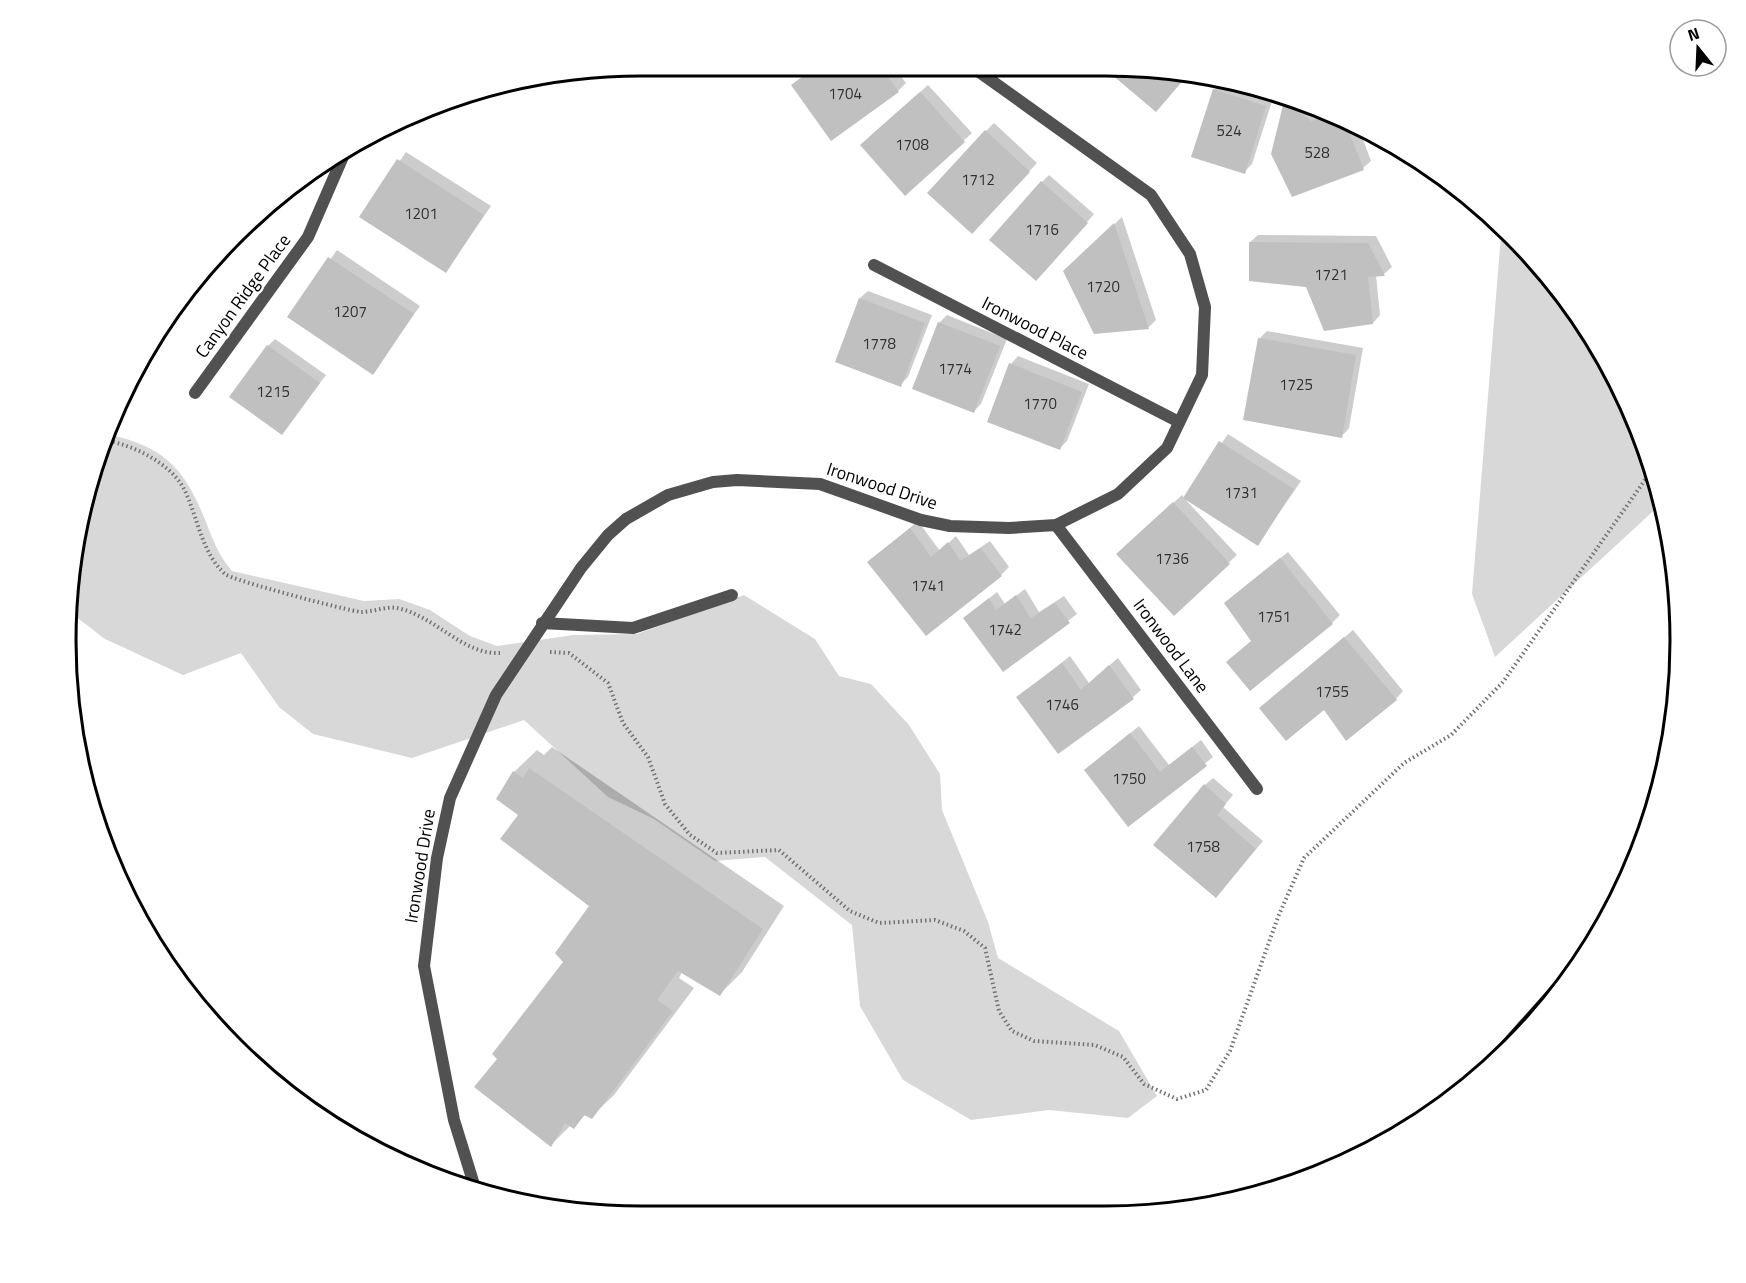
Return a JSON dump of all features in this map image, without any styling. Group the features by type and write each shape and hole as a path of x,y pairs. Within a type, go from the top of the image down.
{"street":[{"name":"Ironwood Drive","path":"473,1181 454,1120 424,966 437,858 450,798 496,695 542,623 586,561 626,519 668,495 713,483 737,480 820,484 921,520 950,526 999,528 1056,525 1119,494 1167,448 1202,375 1205,307 1190,254 1151,195 985,76"},
{"name":"Canyon Ridge Place","path":"195,393 308,237 340,165"},
{"name":"Ironwood Place","path":"874,265 1179,422"},
{"name":"Ironwood Lane","path":"1056,525 1257,789"},
{"path":"542,623 633,628 732,595"}],"path":[{"path":"113,442 124,444 159,463 183,487 209,555 227,576 360,612 397,608 439,627 485,654 569,653 609,683 623,723 648,757 665,804 690,835 717,853 779,850 850,911 879,922 935,920 964,931 985,948 999,1011 1012,1031 1034,1041 1095,1045 1123,1057 1144,1084 1177,1099 1206,1090 1230,1051 1278,917 1304,858 1404,763 1451,735 1503,682 1645,479"}],"shaded area":[{"path":"1501,239 1553,298 1594,359 1640,460 1654,510 1495,657 1472,594"},
{"path":"116,436 147,447 172,464 190,488 223,560 232,571 364,601 399,599 430,610 470,636 497,646 573,635 637,634 744,595 815,639 839,676 871,684 909,725 940,774 942,810 988,922 998,958 1119,1031 1157,1096 1128,1118 1049,1110 971,1120 903,1080 860,1006 852,925 765,857 715,861 654,819 608,797 524,720 412,758 313,734 279,707 241,653 183,675 105,639 77,618 81,568 87,531 106,460"}],"building":[{"path":"803,76 887,76 899,92 831,141 791,85"},
{"path":"1114,77 1182,82 1156,112"},
{"path":"1213,89 1266,106 1245,174 1191,157"},
{"path":"920,92 965,142 905,196 860,145"},
{"path":"1283,105 1296,110 1311,121 1318,119 1350,133 1364,170 1292,197 1271,154"},
{"path":"985,130 1030,172 972,234 927,193"},
{"path":"397,159 484,215 446,273 359,217"},
{"path":"1041,181 1088,223 1036,281 989,240"},
{"path":"1114,223 1149,329 1094,334 1063,271"},
{"path":"1249,242 1368,243 1385,276 1368,277 1373,324 1324,331 1306,287 1249,281"},
{"path":"328,257 414,314 373,375 287,317"},
{"path":"859,298 925,323 901,387 835,362"},
{"path":"938,322 1000,346 974,413 912,389"},
{"path":"1258,338 1356,355 1342,438 1243,420"},
{"path":"267,345 320,383 282,435 229,397"},
{"path":"1009,363 1082,392 1060,450 987,422"},
{"path":"1219,441 1294,489 1258,546 1183,498"},
{"path":"1173,502 1230,564 1174,616 1116,554"},
{"path":"910,528 931,557 948,542 960,561 981,548 1002,576 926,636 867,562"},
{"path":"1280,558 1333,624 1250,691 1226,662 1251,641 1224,603"},
{"path":"1016,595 1031,618 1055,603 1070,623 1003,672 963,618 989,598 996,610"},
{"path":"1344,637 1397,700 1346,741 1324,710 1286,741 1259,708"},
{"path":"1062,663 1081,690 1109,665 1134,699 1058,754 1016,697"},
{"path":"1130,733 1160,772 1192,747 1207,766 1128,827 1084,770"},
{"path":"529,768 763,929 720,996 678,971 657,1000 673,1011 592,1119 584,1115 574,1129 565,1123 551,1147 474,1087 497,1059 492,1054 563,962 555,953 589,906 500,839 518,815 496,799 513,771 523,778"},
{"path":"1204,784 1226,804 1217,815 1256,849 1216,898 1153,845"}]}
